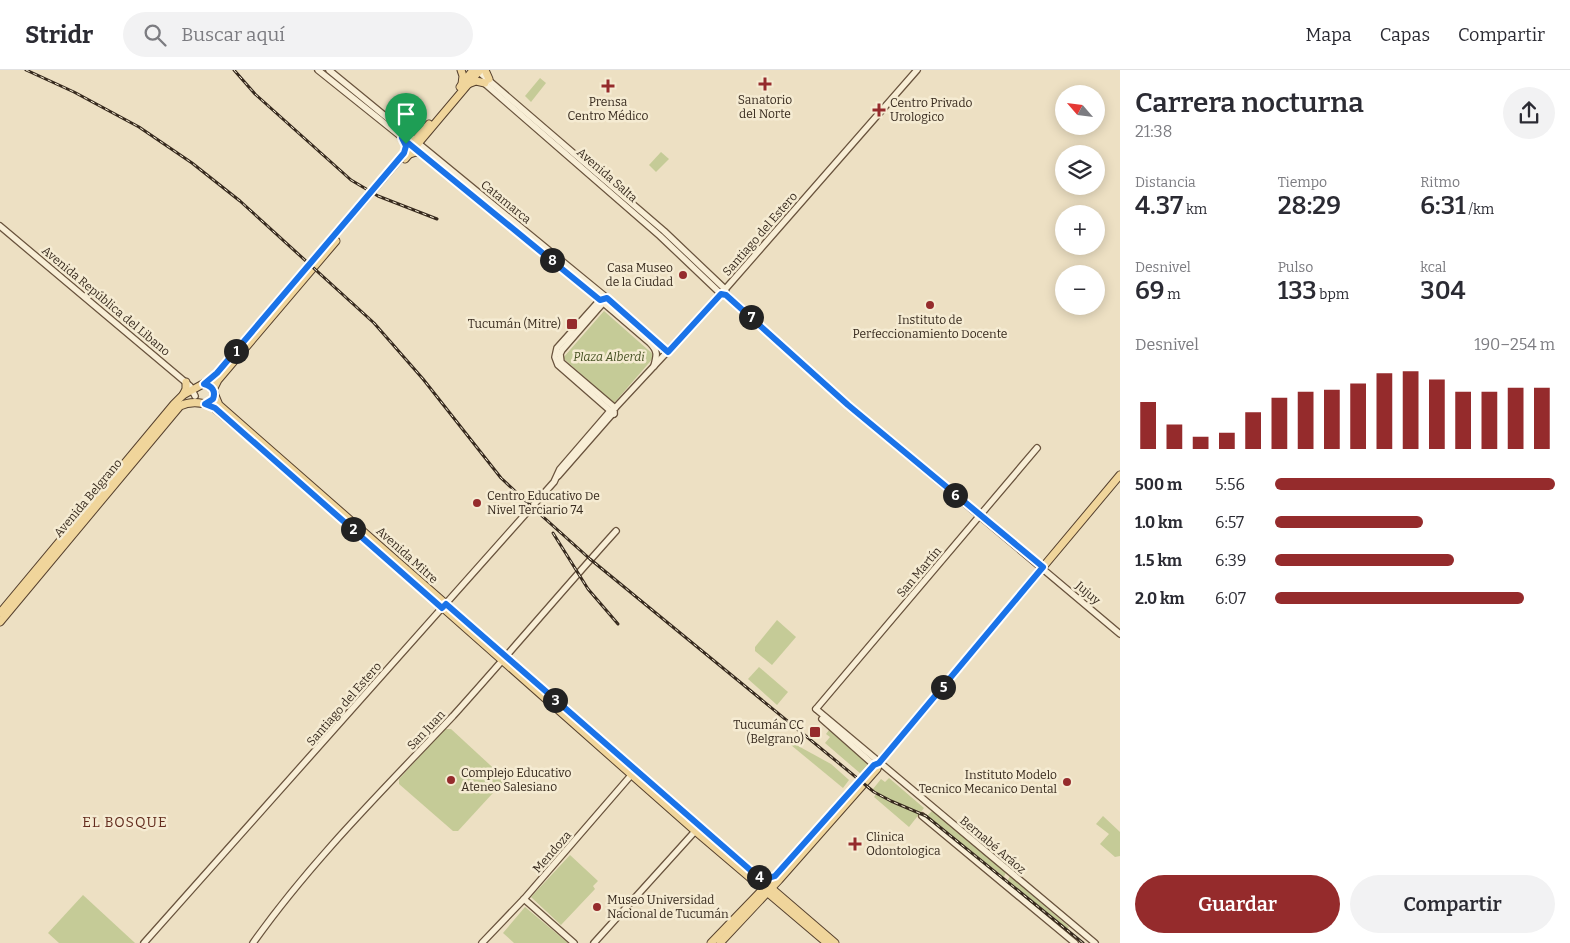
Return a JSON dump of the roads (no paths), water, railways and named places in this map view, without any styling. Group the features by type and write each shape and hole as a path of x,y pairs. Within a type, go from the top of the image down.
{"main road":[{"path":"344,228 217,373 195,392 203,403 213,399 220,377 464,85 473,71 487,81"},
{"path":"464,85 476,81 487,81"},
{"path":"402,138 406,146 405,156"},
{"path":"405,156 416,152 423,154"},
{"path":"183,395 186,389 186,382"},
{"path":"204,384 210,386 214,392"},
{"name":"Avenida Belgrano","path":"0,613 183,395 195,392"},
{"name":"Avenida Mitre","path":"214,392 219,405 444,606"},
{"name":"Avenida Belgrano","path":"0,622 180,406 188,403 203,403"},
{"name":"Avenida Mitre","path":"203,403 212,406 222,414 777,897"},
{"path":"711,943 767,889 877,769 877,764 1120,475"},
{"path":"720,943 754,902 757,889 754,878 777,878"},
{"path":"777,878 777,897 826,943"},
{"path":"754,902 768,897 777,897 835,943"}],"street":[{"name":"Catamarca","path":"318,70 402,138 415,144 423,154 668,352"},
{"name":"Catamarca","path":"329,70 603,300 656,349 654,367"},
{"name":"Santiago del Estero","path":"144,943 554,482 560,469 724,292 918,70"},
{"name":"Avenida Salta","path":"473,71 664,231 724,292 848,405 1043,567"},
{"name":"Avenida República del Libano","path":"0,226 186,382 195,392"},
{"path":"603,300 562,350 558,358 613,411"},
{"name":"San Martín","path":"816,709 1037,448"},
{"name":"San Juan","path":"253,943 277,909 334,844 505,659 560,593 616,531"},
{"name":"Jujuy","path":"1043,567 1120,634"},
{"name":"Bernabé Aráoz","path":"816,709 877,764 1095,943"},
{"name":"Mendoza","path":"482,943 524,899 634,773"},
{"name":"Bernabé Aráoz","path":"922,816 1075,943"},
{"path":"594,943 697,829"},
{"path":"524,899 574,943"}],"railway":[{"path":"26,70 74,92 139,127 192,163 240,201 374,323 423,379 501,478 590,559 874,792 926,816 1083,943"},
{"path":"234,70 255,94 351,180 378,196 437,219"},
{"path":"553,533 588,589 618,624"}],"place":[{"name":"Sanatorio del Norte","path":"765,84"},
{"name":"Prensa Centro Médico","path":"608,86"},
{"name":"Centro Privado Urologico","path":"879,110"},
{"name":"Casa Museo de la Ciudad","path":"683,275"},
{"name":"Instituto de Perfeccionamiento Docente","path":"930,305"},
{"name":"Tucumán (Mitre)","path":"572,324"},
{"name":"Centro Educativo De Nivel Terciario 74","path":"477,503"},
{"name":"Tucumán CC (Belgrano)","path":"815,732"},
{"name":"Complejo Educativo Ateneo Salesiano","path":"451,780"},
{"name":"Instituto Modelo Tecnico Mecanico Dental","path":"1067,782"},
{"name":"Clinica Odontologica","path":"855,844"},
{"name":"Museo Universidad Nacional de Tucumán","path":"597,907"}],"district":[{"name":"EL BOSQUE","path":"125,822"}],"park label":[{"name":"Plaza Alberdi","path":"609,357"}]}
